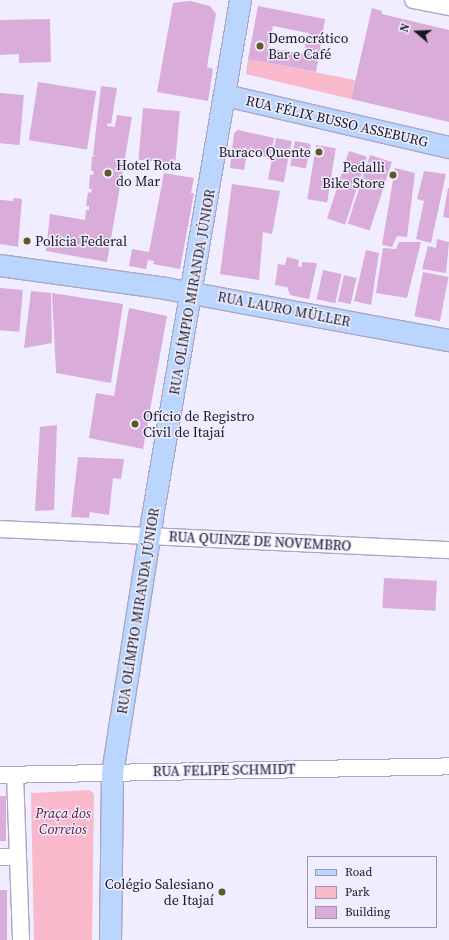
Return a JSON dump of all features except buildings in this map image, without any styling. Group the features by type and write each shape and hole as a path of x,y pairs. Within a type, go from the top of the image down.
{"main road":[{"name":"RUA OLÍMPIO MIRANDA JÚNIOR","path":"110,940 112,773 149,536 192,292 240,0"},
{"name":"RUA FÉLIX BUSSO ASSEBURG","path":"225,95 449,147"},
{"name":"RUA LAURO MÜLLER","path":"0,265 192,292 449,340"}],"street":[{"path":"413,0 449,7"},
{"name":"RUA QUINZE DE NOVEMBRO","path":"0,529 449,550"},
{"name":"RUA FELIPE SCHMIDT","path":"7,775 449,766"},
{"path":"7,775 18,857 21,940"},
{"path":"0,857 18,857"}],"green space":[{"path":"248,59 355,80 351,99 246,74"},
{"name":"Praça dos Correios","path":"90,790 94,794 92,940 34,940 31,793"}],"place":[{"name":"Democrático Bar e Café","path":"260,46"},
{"name":"Buraco Quente","path":"319,152"},
{"name":"Hotel Rota do Mar","path":"108,173"},
{"name":"Pedalli Bike Store","path":"393,175"},
{"name":"Polícia Federal","path":"27,241"},
{"name":"Ofício de Registro Civil de Itajaí","path":"135,424"},
{"name":"Colégio Salesiano de Itajaí","path":"222,892"}]}
